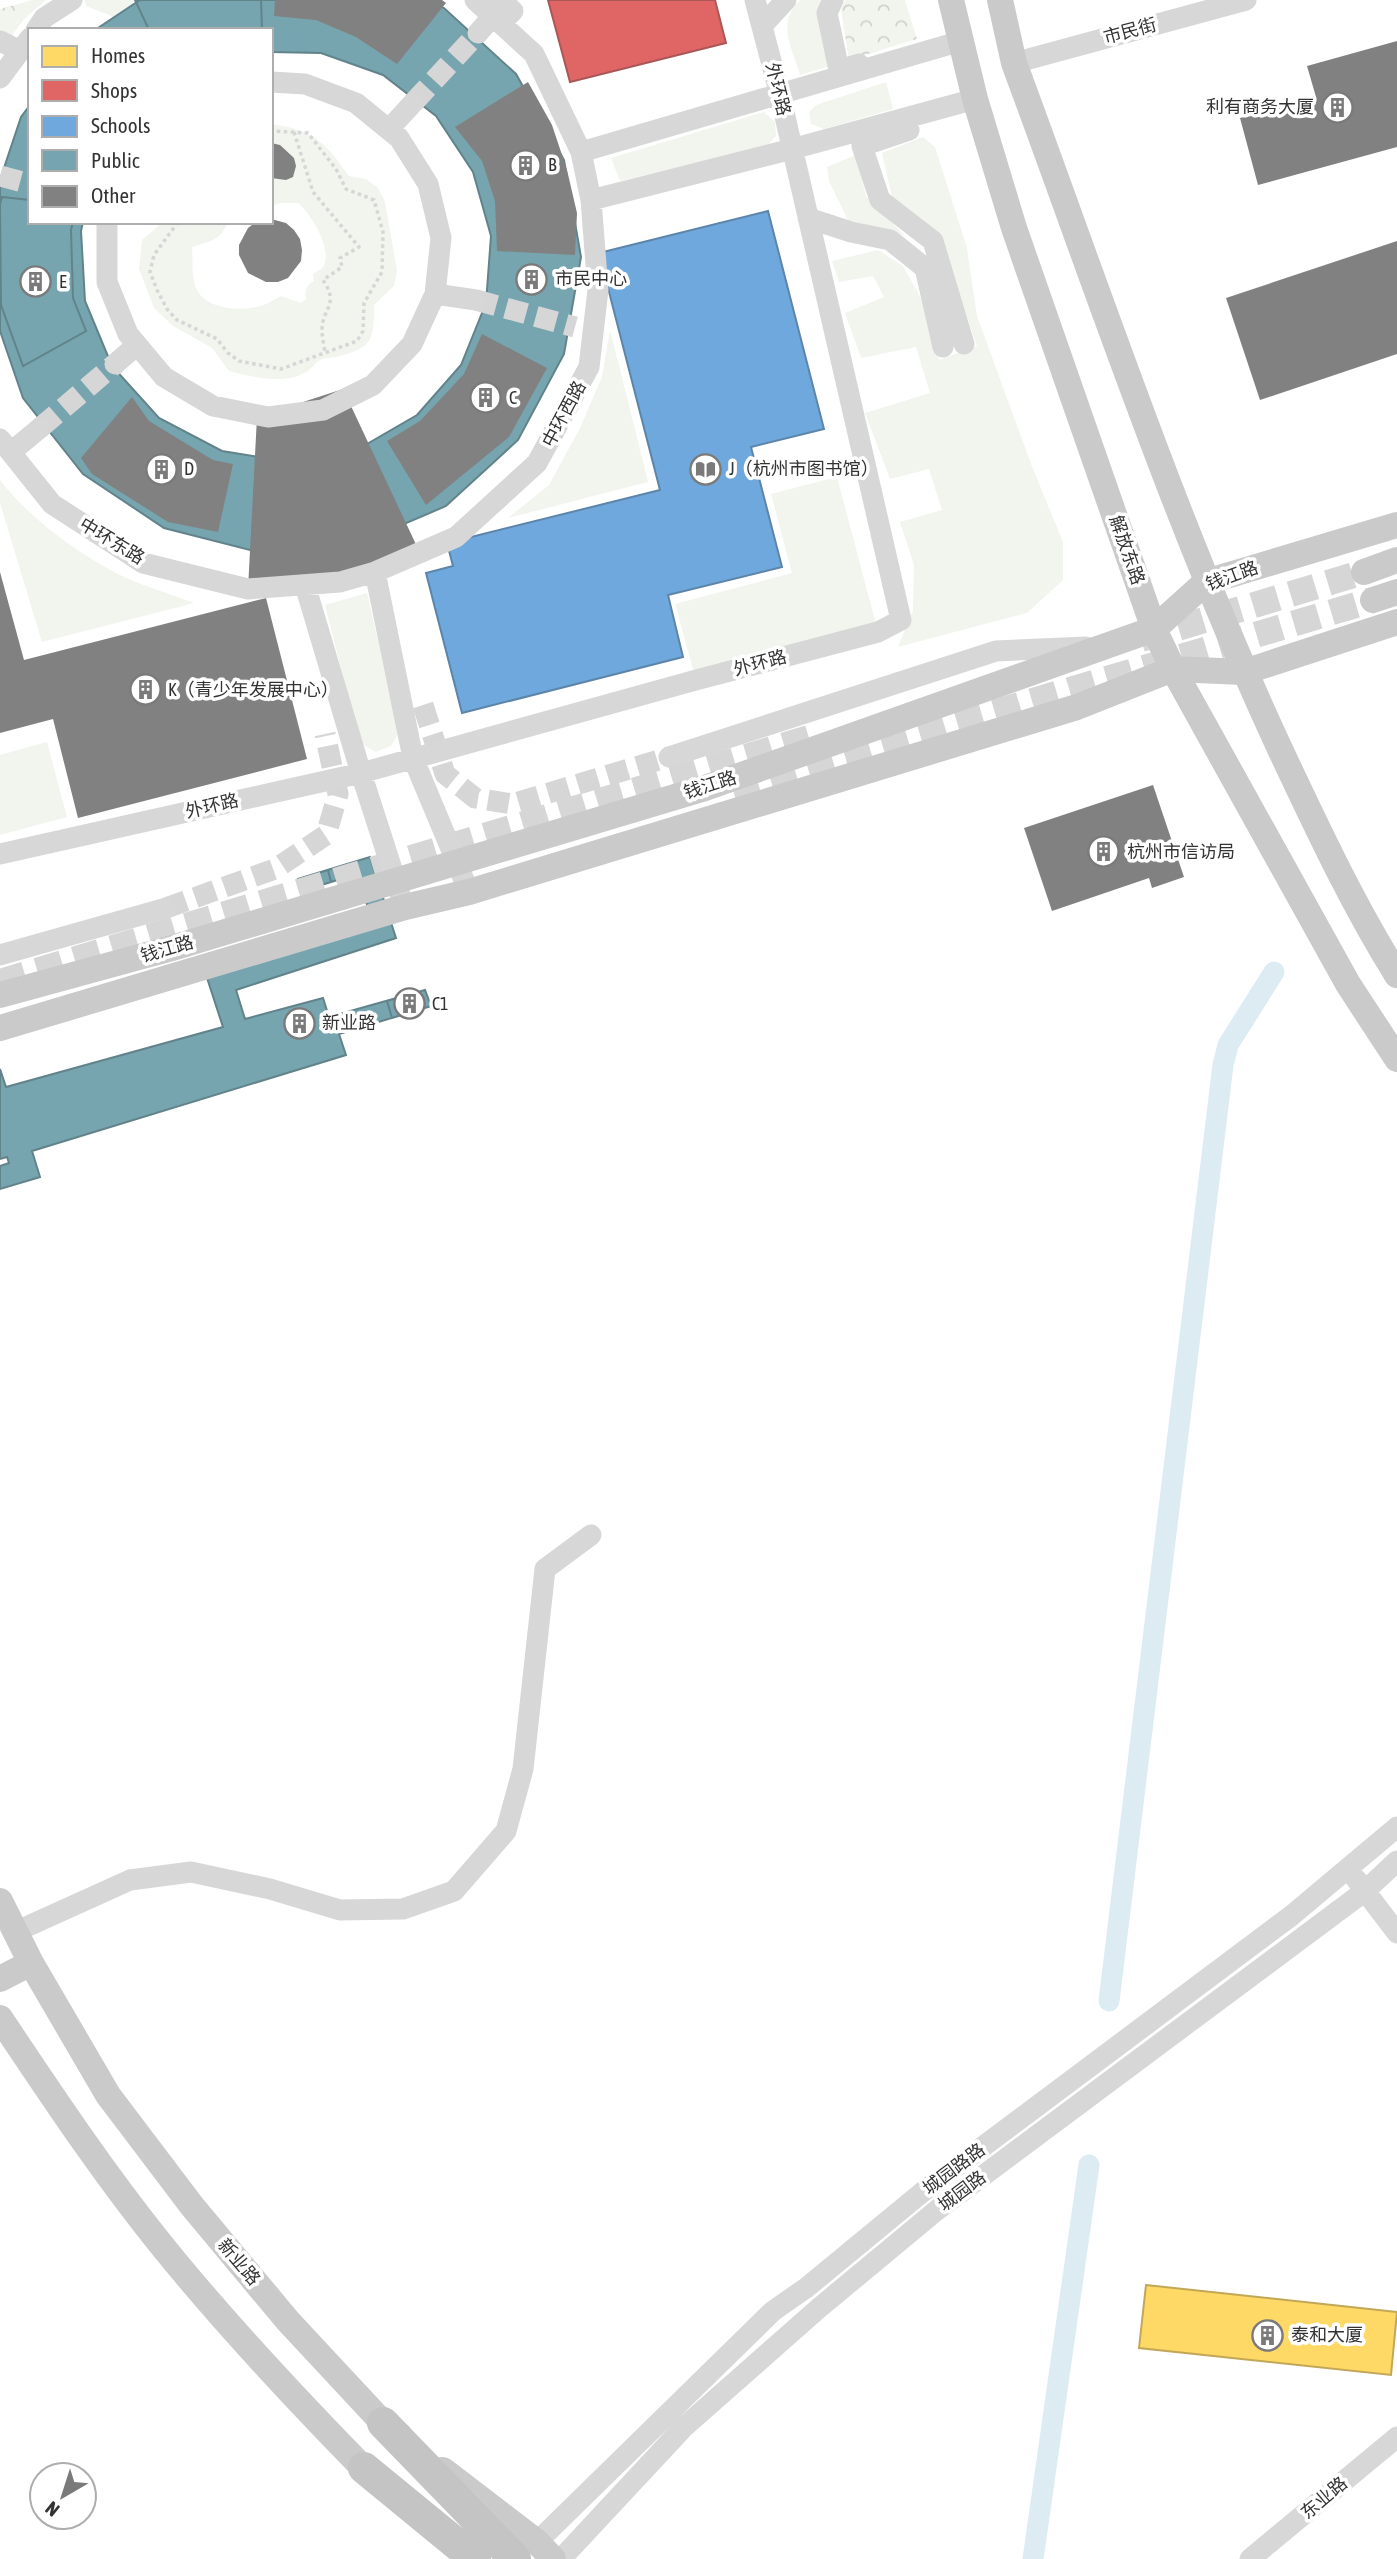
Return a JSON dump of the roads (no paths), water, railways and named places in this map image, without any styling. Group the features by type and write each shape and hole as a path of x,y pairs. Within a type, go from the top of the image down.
{"highway":[{"path":"383,2423 535,2553"},
{"path":"363,2468 475,2559"}],"main road":[{"name":"解放东路","path":"951,0 975,99 1014,228 1154,629 1173,669 1348,984 1397,1059"},
{"path":"1000,0 1014,63 1206,582 1244,672 1364,923 1397,975"},
{"name":"钱江路","path":"0,995 172,948 705,788 1154,629 1206,582 1397,525"},
{"path":"1364,572 1397,560"},
{"name":"钱江路","path":"0,1028 405,908 469,892 1077,707 1173,669 1244,672 1397,622"},
{"name":"新业路","path":"0,1902 31,1963 108,2095 192,2206 288,2321 383,2423"},
{"path":"0,1979 31,1963"},
{"path":"0,2018 85,2145 175,2262 259,2360 453,2559"}],"street":[{"path":"37,28 44,18 72,0"},
{"name":"中环西路","path":"340,582 375,572 456,537 537,463 589,367 584,329 598,290 591,200 581,152 534,54 498,13 475,0"},
{"name":"外环路","path":"0,854 361,773 878,632 901,620 780,95 755,0"},
{"path":"762,26 786,0"},
{"path":"833,0 827,13 839,69 901,53 906,59"},
{"name":"市民街","path":"1014,63 1246,0"},
{"path":"478,33 498,13"},
{"path":"0,41 25,44 0,78"},
{"path":"581,152 961,41"},
{"path":"107,224 107,282 128,334 164,377 212,406 268,417 323,410 373,385 412,344 435,294 441,238 428,184 399,138 356,103 305,83 273,82"},
{"path":"591,200 975,99"},
{"path":"389,129 413,103"},
{"path":"808,218 851,232 890,240 925,268 954,345 933,242 880,200 862,146 925,124 935,109"},
{"path":"435,294 476,300"},
{"path":"116,364 137,345"},
{"path":"6,445 40,428"},
{"name":"中环东路","path":"6,445 52,504 143,563 248,589 340,582"},
{"path":"375,572 413,758 469,892"},
{"path":"305,585 361,773 405,908"},
{"path":"669,757 996,651 1106,646"},
{"path":"0,955 166,908"},
{"path":"15,1932 130,1880 191,1872 270,1889 340,1910 403,1909 454,1891 506,1831 523,1769 545,1569 591,1535"},
{"name":"城园路路","path":"535,2553 773,2311 806,2288 925,2190 1280,1924 1349,1870 1397,1827"},
{"name":"城园路","path":"561,2559 683,2428 819,2308 937,2210 1365,1891 1397,1861"},
{"path":"1349,1870 1397,1933"},
{"name":"东业路","path":"1250,2559 1397,2437"}],"waterway":[{"path":"1109,2001 1223,1065 1228,1045 1274,972"},
{"path":"1033,2559 1089,2165"}],"tunnel":[{"path":"413,103 478,33"},
{"path":"0,176 28,183"},
{"path":"476,300 575,327"},
{"path":"40,428 115,364"},
{"path":"1141,639 1364,572"},
{"path":"733,790 1373,600"},
{"path":"423,705 445,774 475,798 512,804 669,757"},
{"path":"166,908 275,869 326,835 338,794 325,734"},
{"path":"0,982 819,735"}],"place":[{"name":"利有商务大厦","path":"1337,107"},
{"name":"B","path":"525,165"},
{"name":"市民中心","path":"532,279"},
{"name":"E","path":"36,282"},
{"name":"C","path":"486,398"},
{"name":"D","path":"161,469"},
{"name":"J（杭州市图书馆）","path":"706,469"},
{"name":"K（青少年发展中心）","path":"145,690"},
{"name":"杭州市信访局","path":"1104,852"},
{"name":"C1","path":"409,1004"},
{"name":"新业路","path":"299,1023"},
{"name":"泰和大厦","path":"1268,2335"}]}
